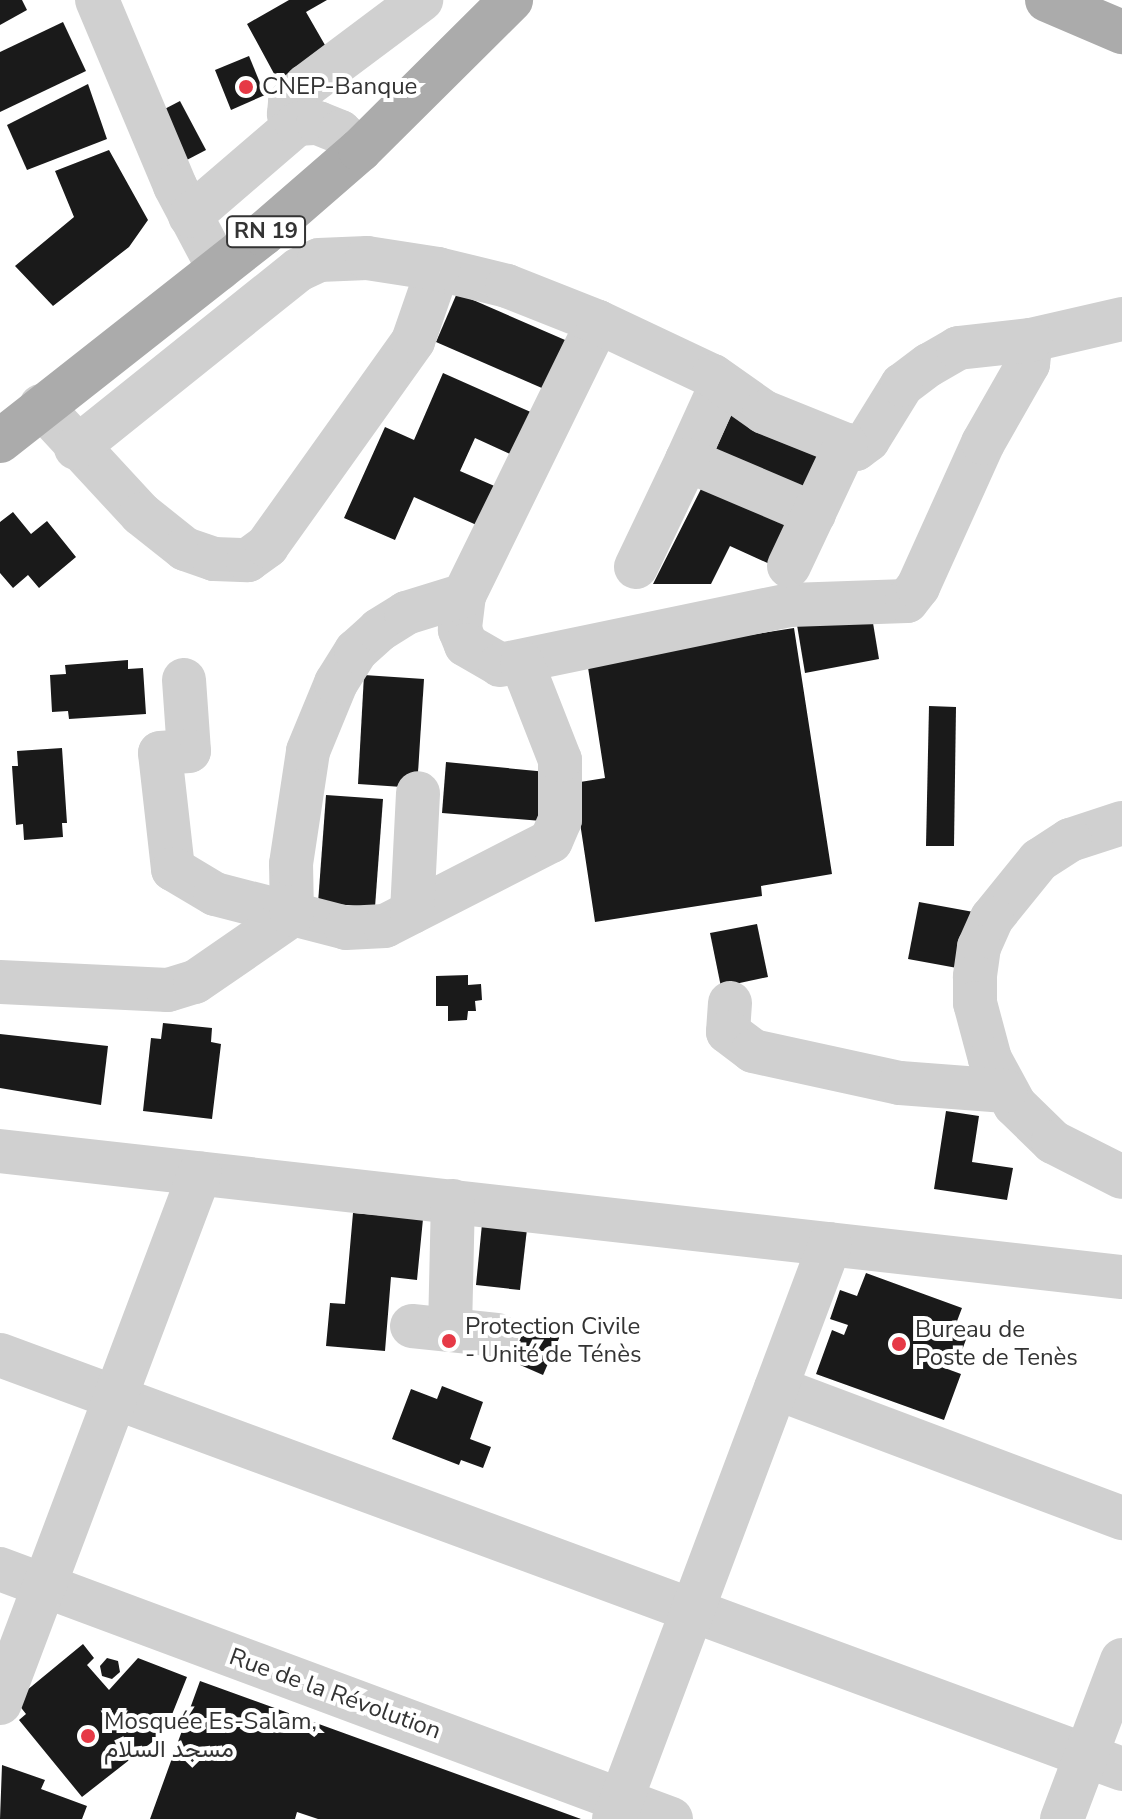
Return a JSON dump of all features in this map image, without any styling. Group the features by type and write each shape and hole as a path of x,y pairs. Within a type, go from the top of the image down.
{"main road":[{"name":"RN 19","path":"0,441 219,269 360,150 511,0"},
{"path":"1047,0 1122,32"}],"street":[{"path":"97,0 190,216 219,269"},
{"path":"297,124 289,114 290,102 306,86 421,0"},
{"path":"190,216 297,124 318,123 340,132 360,150"},
{"path":"76,448 298,270 319,260 367,258 438,269 507,286 598,322 713,376 721,385 764,412 856,449 868,440 902,385 958,348 1031,340 1122,319"},
{"path":"41,406 76,448 141,514 185,549 214,559 248,560 267,546 413,341 438,269"},
{"path":"598,322 464,595 460,630 466,645 500,665 522,663 790,605 907,601 918,587 983,443 1028,364 1031,340"},
{"path":"636,567 721,385"},
{"path":"789,566 846,445"},
{"path":"687,460 814,514"},
{"path":"292,915 291,864 308,751 336,683 356,651 379,630 406,613 464,595"},
{"path":"184,680 189,751 160,753 173,869 215,894 346,928 385,926 551,841 560,820 560,760 522,663"},
{"path":"412,912 418,793"},
{"path":"1122,823 1070,840 1039,860 992,918 979,947 975,1003 994,1072 1006,1091 1053,1142 1122,1177"},
{"path":"7,977 168,990 195,982 292,915"},
{"path":"730,1003 728,1032 753,1051 900,1083 1006,1091"},
{"path":"0,1151 1122,1277"},
{"path":"0,1703 200,1173"},
{"path":"453,1201 431,1328 497,1335"},
{"path":"617,1810 830,1244"},
{"path":"0,1355 1104,1762"},
{"path":"776,1388 1122,1518"},
{"name":"Rue de la Révolution","path":"0,1569 617,1810 671,1819"},
{"path":"1062,1819 1104,1762 1122,1660"}],"building":[{"path":"0,0 22,0 27,10 0,25"},
{"path":"289,0 327,0 306,12 329,52 278,81 247,24"},
{"path":"63,22 86,71 0,112 0,52"},
{"path":"249,56 265,95 231,110 215,70"},
{"path":"88,84 107,139 27,170 7,125"},
{"path":"180,101 206,150 181,163 155,114"},
{"path":"109,150 148,220 129,247 53,306 15,266 74,217 55,171"},
{"path":"457,293 572,343 551,392 436,342"},
{"path":"443,373 542,417 523,460 475,438 460,471 499,488 481,527 414,497 395,540 344,518 385,427 414,440"},
{"path":"732,413 824,456 803,502 711,460"},
{"path":"704,483 792,523 772,565 730,546 711,584 653,584"},
{"path":"13,512 31,534 47,521 76,557 39,588 28,575 13,588 0,573 0,522"},
{"path":"871,611 879,659 805,673 797,625"},
{"path":"794,628 832,874 761,886 762,896 595,922 574,783 605,778 587,661"},
{"path":"128,660 128,669 143,668 146,714 69,719 68,711 52,712 50,675 66,674 65,665"},
{"path":"364,675 424,679 417,788 358,784"},
{"path":"929,706 956,707 954,846 926,846"},
{"path":"62,748 67,823 62,823 63,837 24,840 23,824 16,825 12,766 18,766 17,751"},
{"path":"446,762 547,772 542,821 442,813"},
{"path":"326,795 383,799 375,907 318,903"},
{"path":"919,902 979,913 968,970 908,959"},
{"path":"757,924 768,977 721,987 710,933"},
{"path":"468,975 468,985 481,984 482,1000 475,1001 476,1011 468,1011 467,1020 448,1021 448,1006 436,1006 436,976"},
{"path":"163,1023 212,1028 211,1042 221,1044 212,1119 143,1111 151,1038 161,1039"},
{"path":"0,1034 108,1046 101,1105 0,1088"},
{"path":"946,1111 979,1116 972,1162 1013,1168 1007,1200 934,1189"},
{"path":"353,1213 423,1219 417,1280 391,1277 385,1351 326,1346 330,1303 345,1304"},
{"path":"482,1224 527,1229 520,1290 476,1285"},
{"path":"866,1273 962,1308 954,1329 968,1334 957,1364 944,1359 942,1367 961,1374 944,1420 816,1374 832,1330 844,1335 848,1325 830,1319 840,1290 857,1296"},
{"path":"527,1323 560,1336 543,1375 511,1361"},
{"path":"442,1386 483,1402 470,1439 491,1447 483,1468 461,1460 459,1465 392,1439 411,1389 437,1399"},
{"path":"83,1644 94,1658 87,1665 109,1690 138,1658 187,1677 165,1732 82,1797 19,1720 26,1714 15,1700"},
{"path":"107,1658 118,1661 120,1672 112,1679 102,1676 100,1666"},
{"path":"200,1681 581,1819 318,1819 297,1812 295,1819 150,1819"},
{"path":"2,1765 45,1780 41,1789 87,1806 82,1819 0,1819"}],"place":[{"name":"CNEP-Banque","path":"246,87"},
{"name":"Protection Civile - Unité de Ténès","path":"449,1341"},
{"name":"Bureau de Poste de Tenès","path":"899,1344"},
{"name":"Mosquée Es-Salam, مسجد السلام","path":"88,1736"}]}
